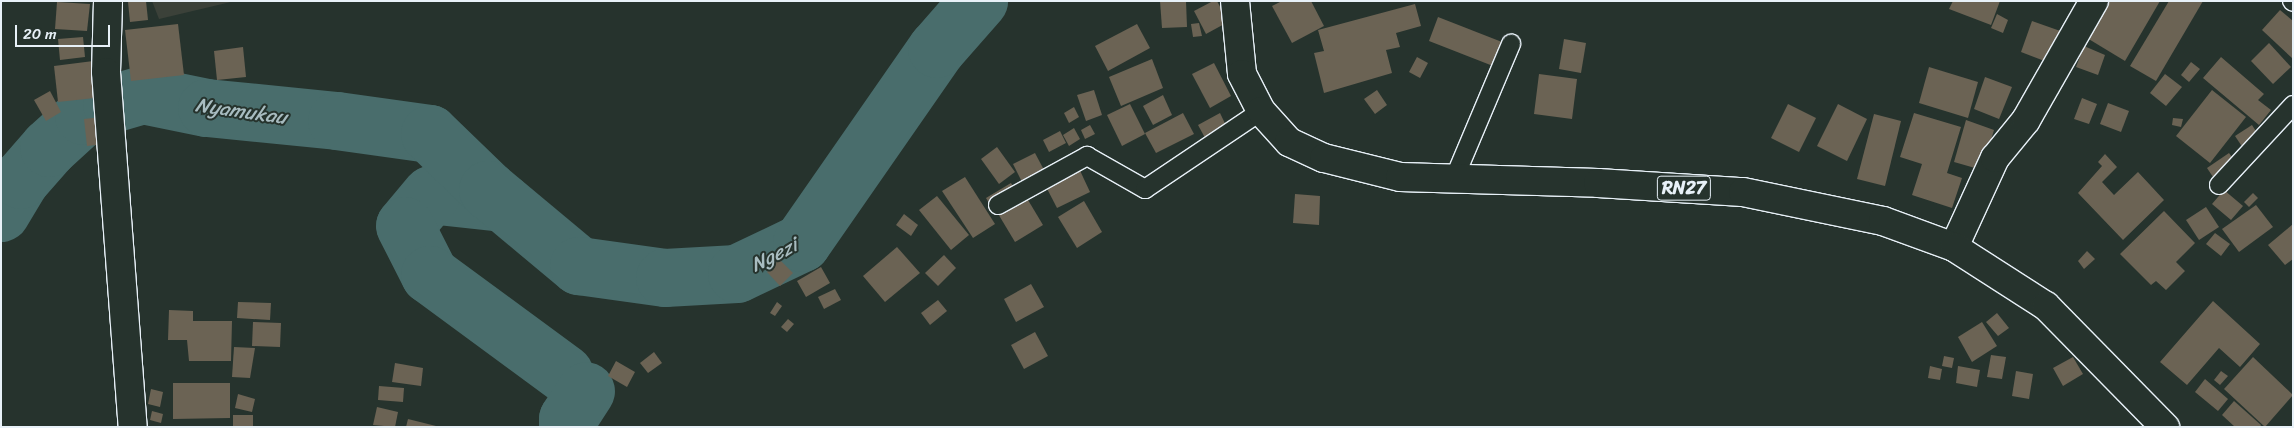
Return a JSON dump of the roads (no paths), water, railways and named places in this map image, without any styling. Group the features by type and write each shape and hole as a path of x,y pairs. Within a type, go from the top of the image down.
{"main road":[{"path":"108,1 106,72 133,427"},
{"name":"RN27","path":"1235,1 1242,74 1261,111 1289,142 1324,158 1400,177 1598,182 1743,192 1883,221 1954,247 2046,306 2165,427"},
{"path":"1954,247 1994,158 2026,120 2094,1"}],"lane":[{"path":"1454,179 1510,44"},
{"path":"2219,185 2293,105"},
{"path":"998,205 1087,156 1145,189 1261,111"}],"waterway":[{"name":"Ngezi","path":"1,213 21,180 49,148 84,116 112,104 143,95 207,108 337,121 430,134 488,190 579,266 665,278 737,274 802,243 937,49 979,1"},
{"path":"503,203 431,195 405,226 430,275 565,374"},
{"path":"568,427 568,419 586,391"}],"water label":[{"name":"Nyamukau","path":"241,111"}]}
